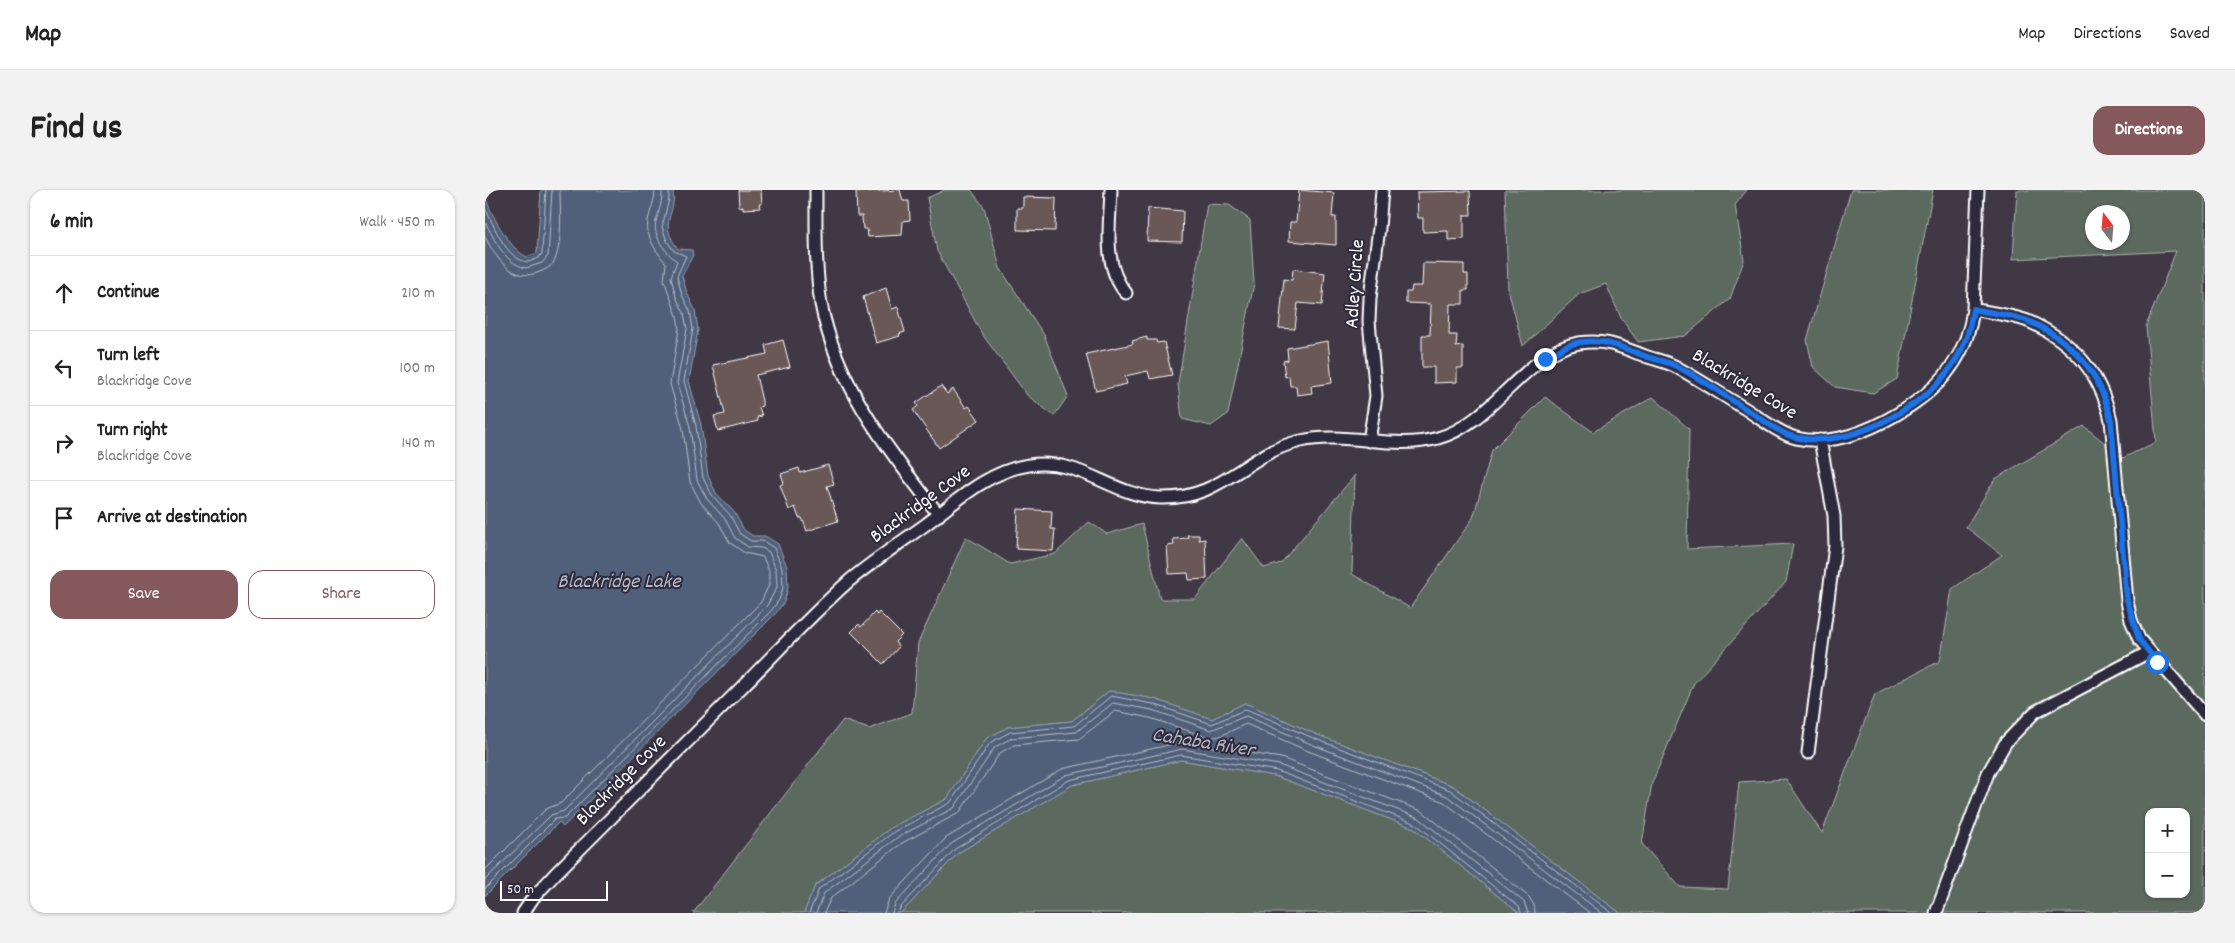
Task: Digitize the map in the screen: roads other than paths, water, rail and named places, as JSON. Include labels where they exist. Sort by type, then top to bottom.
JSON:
[{"type":"street","points":[[816,190],[821,304],[840,364],[867,418],[939,515]]},
{"type":"street","points":[[1111,190],[1112,269],[1118,284],[1126,293]]},
{"type":"street","name":"Adley Circle","points":[[1369,441],[1376,396],[1369,321],[1370,298],[1382,190]]},
{"type":"street","name":"Blackridge Cove","points":[[523,913],[533,898],[556,873],[851,580],[939,515],[972,488],[996,476],[1028,465],[1067,465],[1134,494],[1157,498],[1180,497],[1220,485],[1257,458],[1283,446],[1303,441],[1329,438],[1401,445],[1436,439],[1453,433],[1470,424],[1485,412],[1508,388],[1545,359],[1572,344],[1593,342],[1615,343],[1674,366],[1797,438],[1820,440],[1856,434],[1891,418],[1920,399],[1943,379],[1959,358],[1971,327],[1978,190]]},
{"type":"street","points":[[1973,309],[2029,322],[2059,339],[2080,355],[2106,398],[2111,420],[2127,600],[2139,639],[2205,715]]},
{"type":"street","points":[[1808,753],[1835,546],[1834,516],[1820,440]]},
{"type":"street","points":[[1936,913],[1988,773],[2006,742],[2035,712],[2149,652]]},
{"type":"water","name":"Blackridge Lake","points":[[541,190],[673,190],[674,199],[668,225],[669,231],[678,249],[692,250],[693,255],[682,276],[695,310],[698,330],[689,381],[701,425],[708,476],[716,493],[734,512],[744,530],[753,536],[765,536],[778,544],[787,567],[788,588],[784,602],[775,614],[563,827],[559,822],[485,896],[485,196],[496,221],[507,239],[520,253],[527,257],[537,253]]},
{"type":"water","name":"Cahaba River","points":[[1109,691],[1154,699],[1212,719],[1245,703],[1315,734],[1453,786],[1620,913],[1519,913],[1414,828],[1275,776],[1181,760],[1072,785],[958,853],[901,913],[804,913],[815,886],[892,827],[947,799],[986,739],[1008,727],[1072,721]]}]
